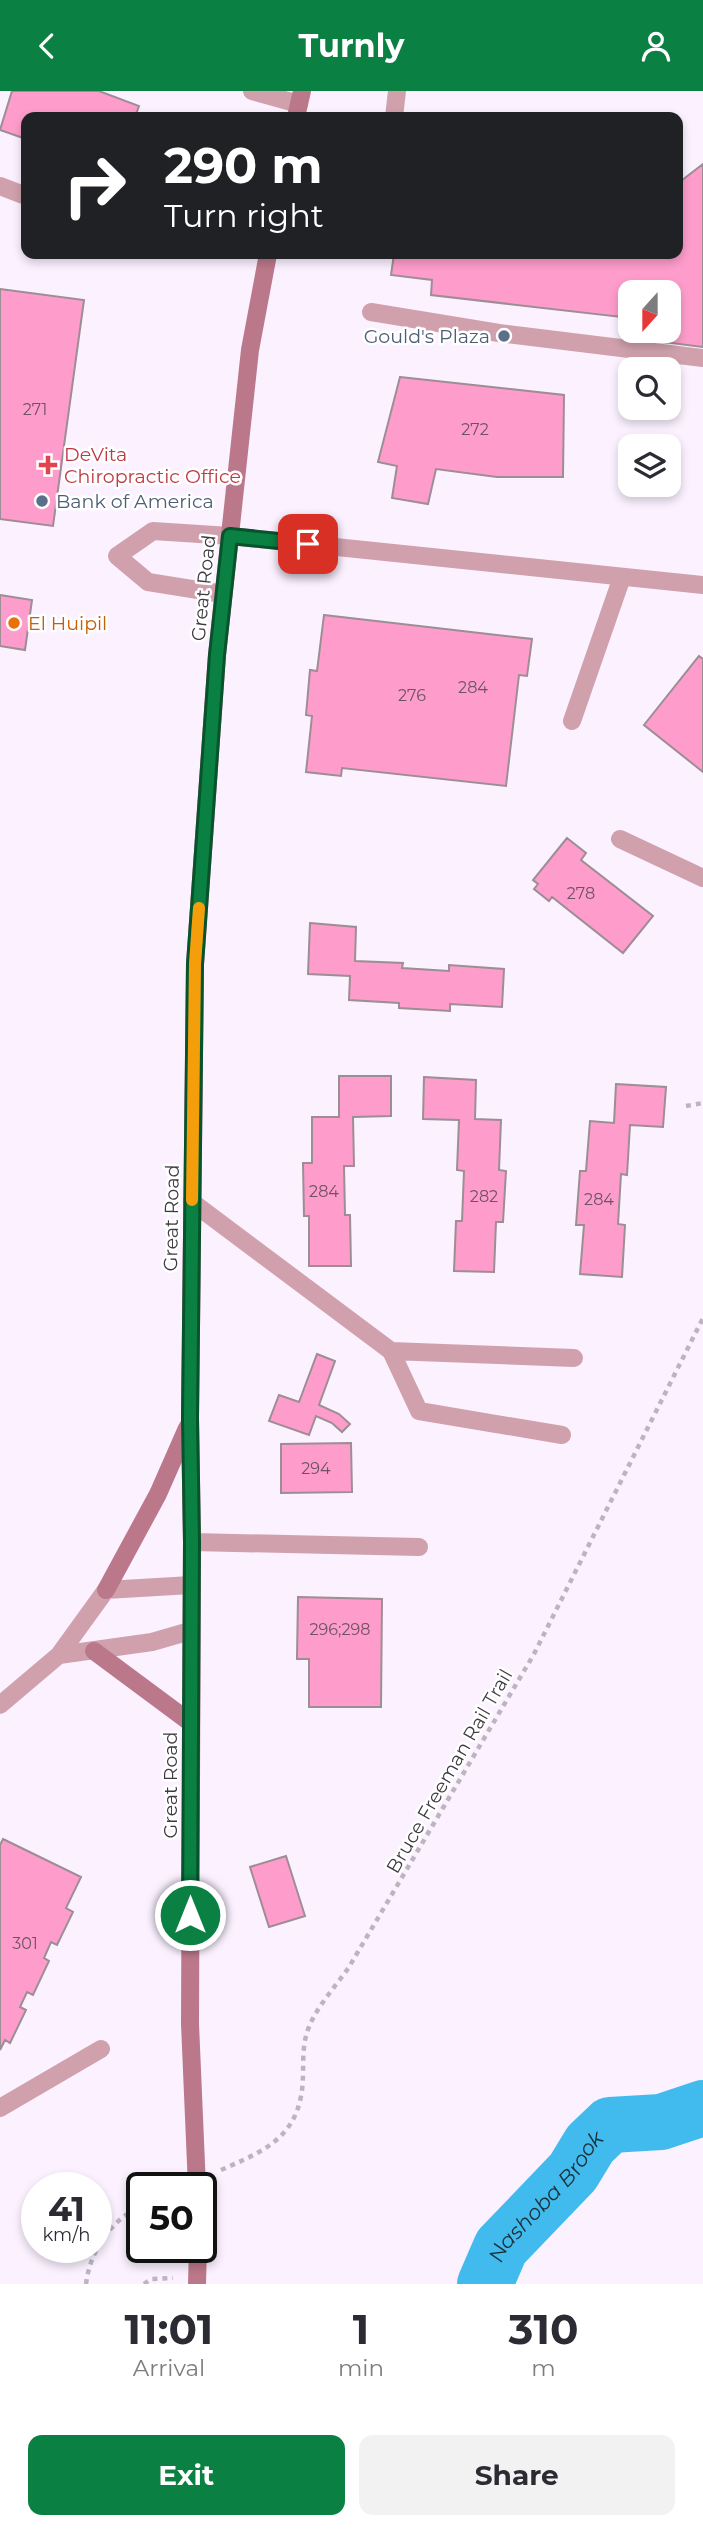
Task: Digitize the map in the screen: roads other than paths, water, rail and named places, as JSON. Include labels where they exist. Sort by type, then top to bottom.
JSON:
[{"type":"main road","name":"Great Road","points":[[196,2172],[190,2037],[190,1421],[195,964],[223,594],[250,350],[267,259]]},
{"type":"main road","points":[[106,1590],[158,1494],[190,1421]]},
{"type":"main road","points":[[94,1651],[191,1723]]},
{"type":"main road","points":[[197,2284],[198,2263]]},
{"type":"street","points":[[252,91],[299,104]]},
{"type":"street","points":[[395,112],[397,91]]},
{"type":"street","points":[[0,186],[21,193]]},
{"type":"street","points":[[371,312],[499,333],[703,358]]},
{"type":"street","points":[[223,594],[148,582],[117,556],[153,531],[230,536],[703,585]]},
{"type":"street","points":[[572,721],[622,577]]},
{"type":"street","points":[[620,839],[703,878]]},
{"type":"street","points":[[192,1202],[391,1351],[419,1411],[562,1435]]},
{"type":"street","points":[[391,1351],[574,1358]]},
{"type":"street","points":[[192,1542],[419,1547]]},
{"type":"street","points":[[0,1705],[59,1654],[106,1590],[191,1585]]},
{"type":"street","points":[[59,1654],[152,1642],[190,1630]]},
{"type":"street","points":[[0,2108],[101,2049]]},
{"type":"waterway","name":"Nashoba Brook","points":[[485,2284],[501,2247],[573,2172],[590,2144],[610,2125],[661,2122],[703,2108]]},
{"type":"place","name":"Gould's Plaza","points":[[504,336]]},
{"type":"place","name":"DeVita Chiropractic Office","points":[[48,465]]},
{"type":"place","name":"Bank of America","points":[[42,501]]},
{"type":"place","name":"El Huipil","points":[[14,623]]}]
